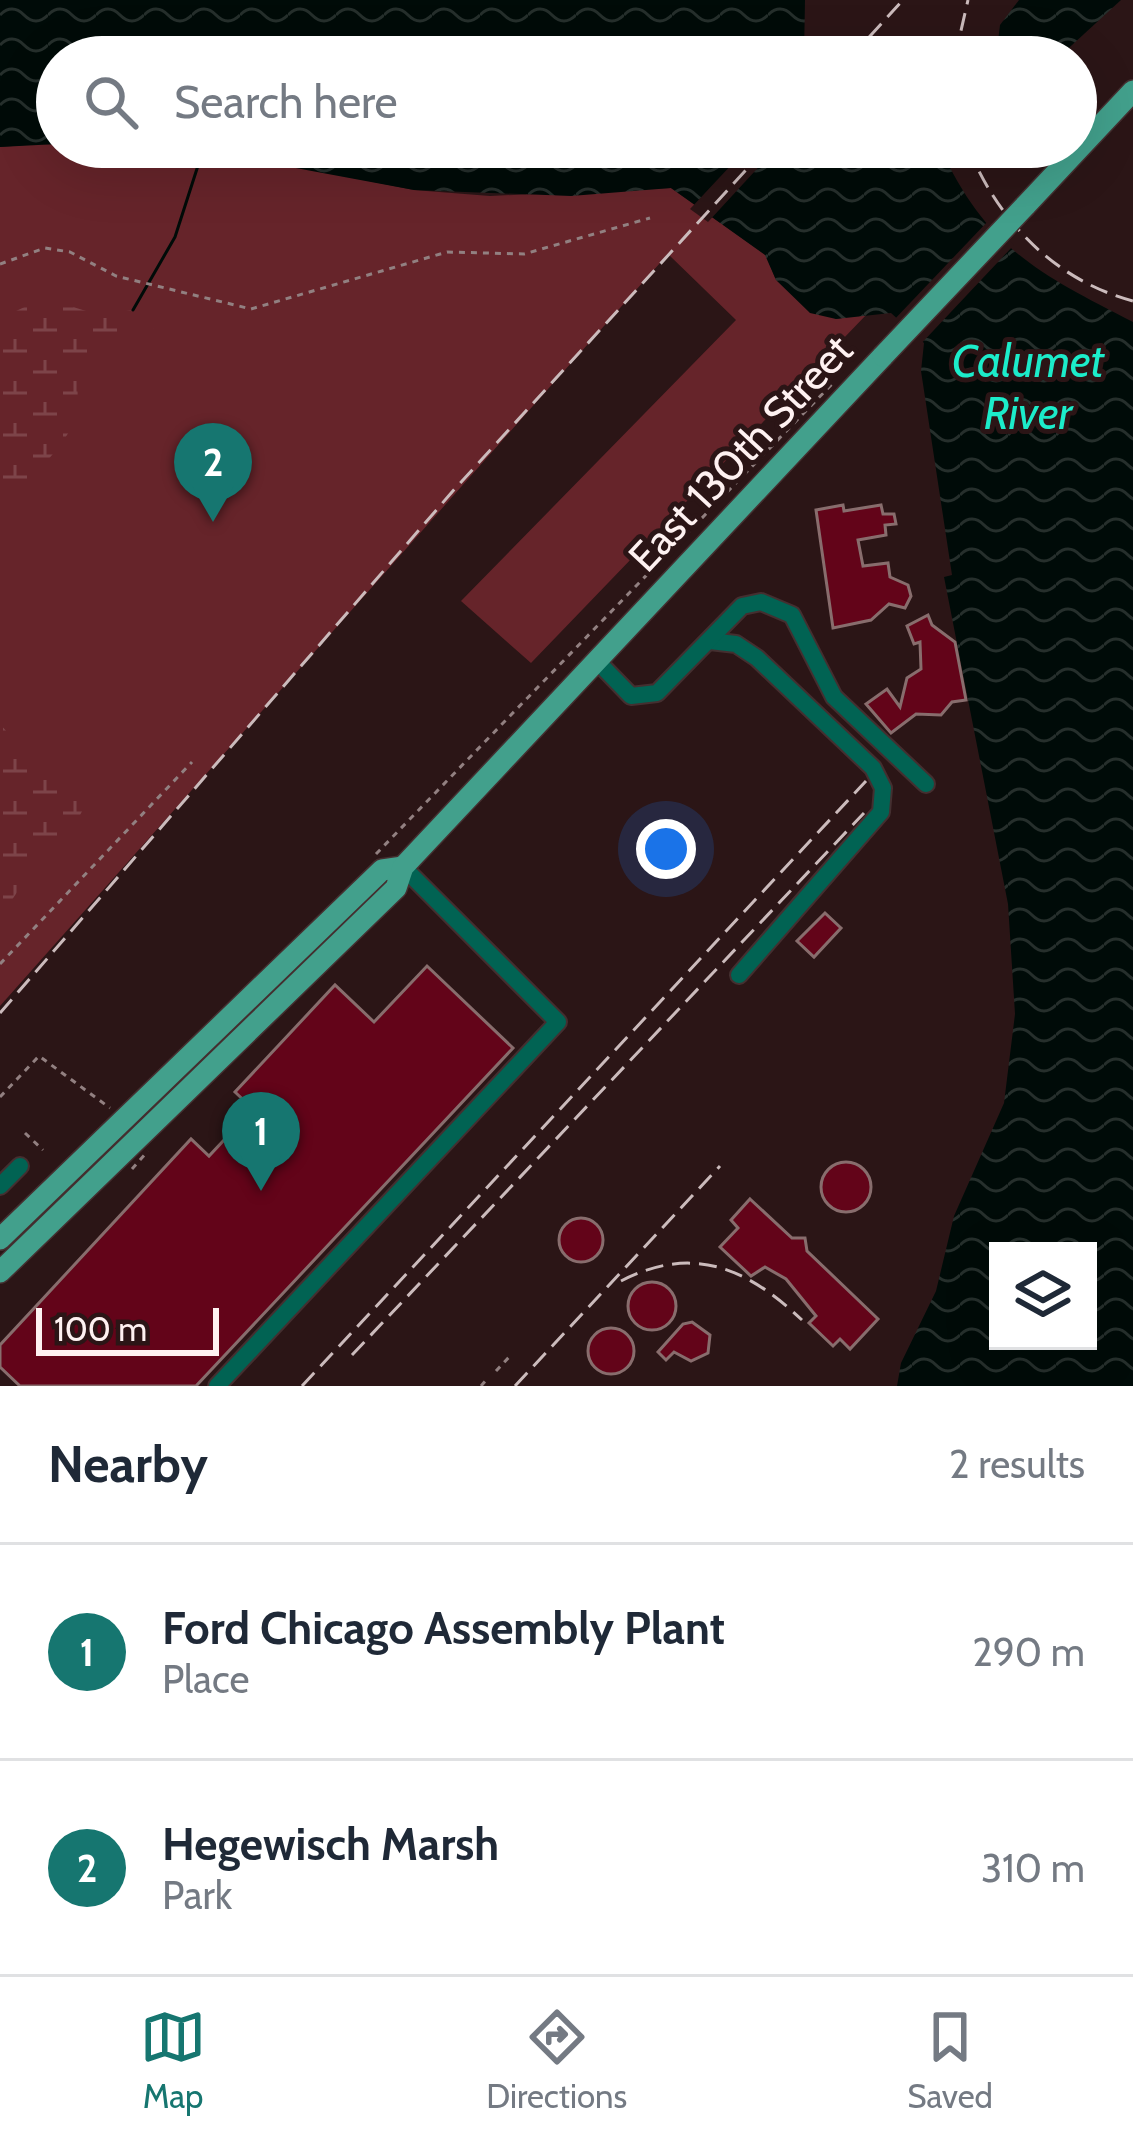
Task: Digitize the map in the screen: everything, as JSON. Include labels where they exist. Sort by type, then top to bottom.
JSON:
[{"type":"main road","name":"East 130th Street","points":[[1097,129],[1133,91]]},
{"type":"main road","name":"East 130th Street","points":[[0,1272],[396,888],[404,867],[1061,168]]},
{"type":"main road","name":"East 130th Street","points":[[0,1239],[382,869],[404,867]]},
{"type":"lane","points":[[598,662],[631,696],[657,693],[742,606],[761,602],[792,615],[834,697],[926,784]]},
{"type":"lane","points":[[710,641],[736,644],[757,658],[873,768],[883,788],[881,812],[739,975]]},
{"type":"lane","points":[[217,1386],[558,1022],[404,867]]},
{"type":"lane","points":[[0,1186],[20,1166]]},
{"type":"path","points":[[0,264],[45,248],[70,251],[116,276],[158,283],[229,305],[267,307],[367,272],[447,251],[524,254],[650,218]]},
{"type":"path","points":[[363,869],[836,380]]},
{"type":"path","points":[[0,964],[192,762]]},
{"type":"path","points":[[0,1097],[39,1056],[112,1109]]},
{"type":"path","points":[[25,1133],[44,1150]]},
{"type":"path","points":[[496,1371],[511,1355]]},
{"type":"path","points":[[481,1386],[488,1379]]},
{"type":"green space","points":[[36,144],[36,168],[304,168],[414,190],[490,196],[671,188],[766,255],[776,280],[836,319],[868,313],[531,663],[461,601],[736,320],[668,254],[0,1006],[0,147]]},
{"type":"green space","points":[[44,298],[99,315],[133,310],[156,324],[150,333],[103,345],[84,358],[77,381],[77,411],[65,439],[0,507],[0,333],[16,311]]},
{"type":"green space","points":[[0,724],[32,760],[80,783],[88,797],[70,831],[18,891],[0,926]]},
{"type":"water","points":[[0,0],[805,0],[804,36],[36,36],[36,145],[0,147]]},
{"type":"water","points":[[1019,0],[1121,0],[1082,36],[999,36],[1000,25]]},
{"type":"water","name":"Calumet River","points":[[296,168],[951,168],[976,210],[1018,254],[1133,322],[1133,1386],[897,1386],[901,1363],[936,1291],[954,1216],[1004,1103],[1015,1014],[1008,904],[944,577],[952,575],[921,371],[924,343],[891,313],[836,319],[810,313],[776,280],[765,255],[671,188],[571,196],[414,190]]},
{"type":"pier","points":[[728,168],[758,168],[708,222],[690,209]]},
{"type":"pier","points":[[989,220],[1014,245],[918,347],[892,322]]},
{"type":"building","points":[[843,505],[844,511],[881,505],[883,514],[894,514],[896,524],[885,525],[886,535],[858,540],[863,566],[888,563],[890,577],[908,585],[911,596],[905,608],[889,604],[871,620],[833,628],[816,510]]},
{"type":"building","points":[[928,615],[932,625],[955,642],[966,700],[952,702],[941,715],[916,714],[891,733],[866,704],[887,689],[900,707],[907,678],[921,669],[920,642],[914,644],[907,626]]},
{"type":"building","points":[[825,913],[841,928],[814,957],[797,941]]},
{"type":"building","points":[[427,966],[513,1048],[196,1386],[20,1386],[0,1367],[0,1345],[191,1139],[209,1156],[253,1109],[235,1092],[335,985],[374,1022]]},
{"type":"building","points":[[846,1162],[864,1169],[871,1187],[864,1205],[846,1212],[828,1205],[821,1187],[828,1169]]},
{"type":"building","points":[[750,1199],[792,1238],[805,1238],[807,1251],[878,1319],[850,1349],[840,1339],[833,1346],[809,1323],[816,1316],[786,1279],[765,1267],[751,1276],[720,1247],[738,1228],[731,1220]]},
{"type":"building","points":[[581,1218],[597,1224],[603,1240],[597,1256],[581,1262],[565,1256],[559,1240],[565,1224]]},
{"type":"building","points":[[652,1282],[669,1289],[676,1306],[669,1323],[652,1330],[635,1323],[628,1306],[635,1289]]},
{"type":"building","points":[[692,1322],[710,1335],[708,1353],[691,1361],[674,1352],[666,1360],[658,1352],[683,1324]]},
{"type":"building","points":[[611,1328],[627,1335],[634,1351],[627,1367],[611,1374],[595,1367],[588,1351],[595,1335]]},
{"type":"waterway","points":[[133,310],[175,237],[197,168]]},
{"type":"railway","points":[[870,36],[903,0]]},
{"type":"railway","points":[[960,36],[968,0]]},
{"type":"railway","points":[[0,1013],[452,492],[748,168]]},
{"type":"railway","points":[[977,168],[1013,223],[1054,263],[1133,301]]},
{"type":"railway","points":[[302,1386],[866,781]]},
{"type":"railway","points":[[352,1355],[864,813]]},
{"type":"railway","points":[[515,1386],[720,1166]]},
{"type":"railway","points":[[621,1281],[672,1264],[718,1267],[761,1287],[802,1320]]},
{"type":"place","name":"Hegewisch Marsh","points":[[213,522]]},
{"type":"place","name":"Ford Chicago Assembly Plant","points":[[261,1191]]}]
